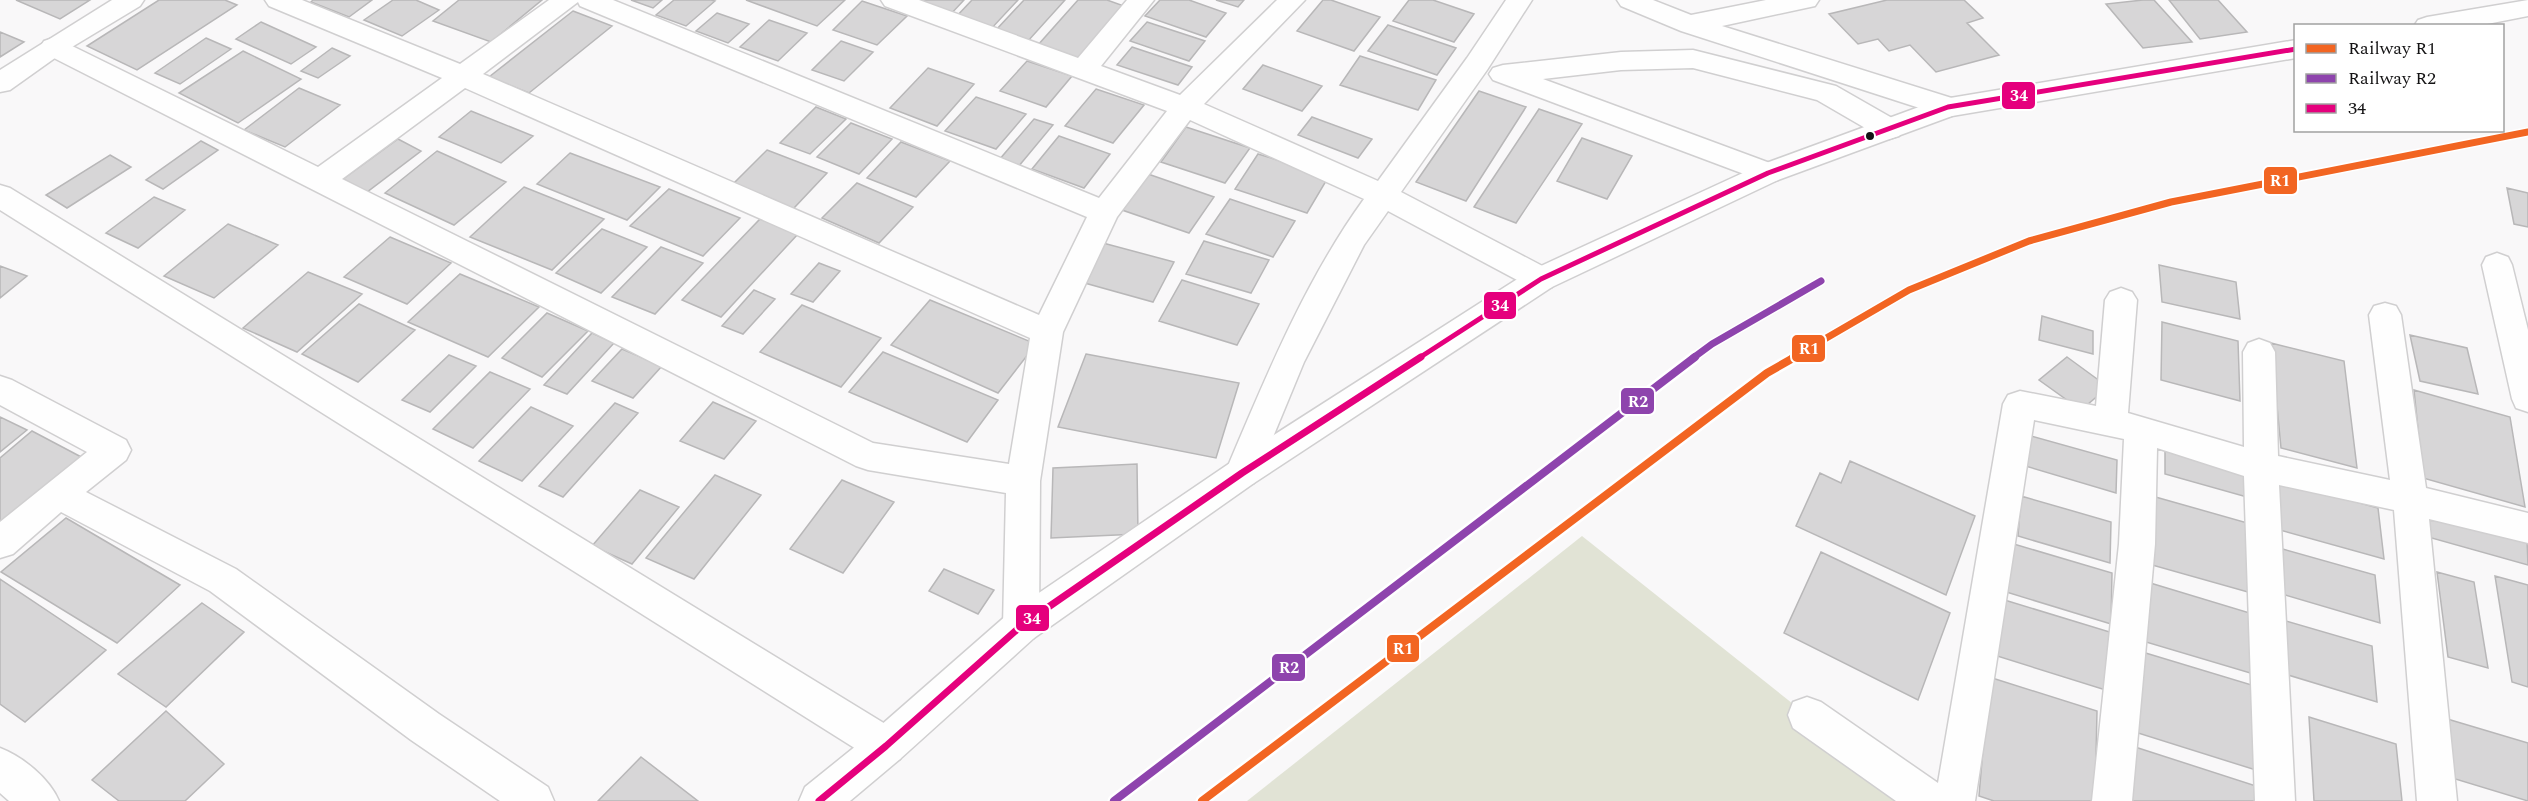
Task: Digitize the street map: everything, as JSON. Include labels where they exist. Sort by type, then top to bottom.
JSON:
[{"type":"street","points":[[0,83],[53,47],[131,0]]},
{"type":"street","points":[[278,0],[463,76],[1047,332]]},
{"type":"street","points":[[321,180],[566,0]]},
{"type":"street","points":[[589,0],[1104,212]]},
{"type":"street","points":[[894,0],[1185,107],[1382,195],[1541,279]]},
{"type":"street","points":[[1084,69],[1141,0]]},
{"type":"street","points":[[1021,626],[1023,481],[1047,332],[1104,212],[1185,107],[1292,0]]},
{"type":"street","points":[[1242,473],[1288,362],[1352,239],[1382,195],[1490,69],[1519,0]]},
{"type":"street","points":[[1630,0],[1690,25],[1948,107]]},
{"type":"street","points":[[1690,25],[1806,0]]},
{"type":"street","points":[[2438,24],[2528,8]]},
{"type":"street","points":[[53,47],[868,456],[1023,481]]},
{"type":"street","points":[[819,801],[886,746],[1021,626],[1242,473],[1541,279],[1768,174],[1948,107],[2294,49]]},
{"type":"street","points":[[1490,69],[1693,59],[1826,93],[1889,129]]},
{"type":"street","points":[[1490,69],[1768,174]]},
{"type":"street","points":[[0,196],[886,746]]},
{"type":"street","points":[[2497,265],[2528,399]]},
{"type":"street","points":[[2112,801],[2137,544],[2126,426],[2121,300]]},
{"type":"street","points":[[2385,315],[2410,499],[2437,801]]},
{"type":"street","points":[[2259,351],[2261,467],[2275,801]]},
{"type":"street","points":[[0,389],[114,450],[0,543]]},
{"type":"street","points":[[1955,801],[2020,404],[2126,426],[2261,467],[2410,499],[2528,528]]},
{"type":"street","points":[[58,494],[223,580],[425,727],[534,801]]},
{"type":"street","points":[[1807,715],[1930,801]]},
{"type":"street","points":[[0,766],[39,801]]},
{"type":"shaded area","points":[[1582,536],[1915,801],[1247,801]]},
{"type":"building","points":[[16,0],[90,0],[60,19]]},
{"type":"building","points":[[159,0],[225,0],[237,5],[137,70],[87,46]]},
{"type":"building","points":[[313,0],[372,0],[349,17],[311,2]]},
{"type":"building","points":[[393,0],[416,0],[439,10],[402,36],[364,20]]},
{"type":"building","points":[[459,0],[542,0],[491,42],[433,21]]},
{"type":"building","points":[[631,0],[662,0],[653,8]]},
{"type":"building","points":[[674,0],[715,1],[686,26],[656,15]]},
{"type":"building","points":[[746,0],[845,0],[817,26]]},
{"type":"building","points":[[924,0],[964,0],[950,15],[919,5]]},
{"type":"building","points":[[972,0],[1018,0],[990,30],[955,18]]},
{"type":"building","points":[[1024,0],[1065,0],[1028,41],[996,30]]},
{"type":"building","points":[[1078,0],[1107,0],[1124,6],[1079,59],[1038,45]]},
{"type":"building","points":[[1160,0],[1189,0],[1226,13],[1206,37],[1145,16]]},
{"type":"building","points":[[1216,0],[1244,0],[1238,7]]},
{"type":"building","points":[[1323,0],[1331,0],[1380,17],[1354,51],[1297,31]]},
{"type":"building","points":[[1409,0],[1433,0],[1474,14],[1454,42],[1393,21]]},
{"type":"building","points":[[1887,0],[1964,0],[1983,18],[1967,23],[1999,55],[1936,72],[1910,45],[1889,51],[1878,39],[1858,44],[1829,14]]},
{"type":"building","points":[[2154,0],[2192,42],[2143,48],[2106,4]]},
{"type":"building","points":[[2169,0],[2218,0],[2247,32],[2200,39]]},
{"type":"building","points":[[862,1],[907,16],[877,45],[833,30]]},
{"type":"building","points":[[573,11],[612,26],[529,93],[489,77]]},
{"type":"building","points":[[717,13],[749,24],[728,43],[696,31]]},
{"type":"building","points":[[769,20],[807,33],[778,61],[740,47]]},
{"type":"building","points":[[261,22],[316,47],[291,64],[236,39]]},
{"type":"building","points":[[1147,22],[1205,41],[1189,61],[1130,41]]},
{"type":"building","points":[[1388,25],[1456,48],[1437,75],[1368,51]]},
{"type":"building","points":[[0,32],[24,42],[0,57]]},
{"type":"building","points":[[206,38],[231,49],[180,84],[155,73]]},
{"type":"building","points":[[841,41],[873,52],[844,81],[812,70]]},
{"type":"building","points":[[1132,47],[1192,67],[1178,85],[1117,65]]},
{"type":"building","points":[[332,48],[350,56],[318,78],[301,71]]},
{"type":"building","points":[[243,51],[301,79],[238,123],[179,93]]},
{"type":"building","points":[[1360,56],[1436,80],[1418,110],[1340,85]]},
{"type":"building","points":[[1027,61],[1072,76],[1046,107],[1000,91]]},
{"type":"building","points":[[1263,65],[1322,86],[1302,111],[1243,89]]},
{"type":"building","points":[[928,68],[974,84],[937,126],[890,108]]},
{"type":"building","points":[[299,88],[340,105],[285,147],[244,130]]},
{"type":"building","points":[[1096,89],[1144,105],[1113,143],[1065,126]]},
{"type":"building","points":[[1479,91],[1526,107],[1466,201],[1416,182]]},
{"type":"building","points":[[976,97],[1026,114],[996,149],[945,131]]},
{"type":"building","points":[[816,107],[846,119],[810,154],[780,143]]},
{"type":"building","points":[[1539,109],[1582,124],[1516,223],[1474,207]]},
{"type":"building","points":[[471,111],[533,136],[501,163],[439,137]]},
{"type":"building","points":[[1312,117],[1372,139],[1358,158],[1298,135]]},
{"type":"building","points":[[1034,119],[1053,125],[1018,167],[999,160]]},
{"type":"building","points":[[851,123],[892,139],[859,174],[817,157]]},
{"type":"building","points":[[1186,127],[1250,148],[1225,183],[1161,162]]},
{"type":"building","points":[[1059,136],[1110,154],[1084,188],[1032,169]]},
{"type":"building","points":[[1582,138],[1632,156],[1607,199],[1557,181]]},
{"type":"building","points":[[398,139],[421,151],[367,192],[343,179]]},
{"type":"building","points":[[201,141],[218,150],[163,189],[146,180]]},
{"type":"building","points":[[901,142],[950,161],[916,197],[867,178]]},
{"type":"building","points":[[767,150],[827,173],[793,209],[732,185]]},
{"type":"building","points":[[437,151],[506,182],[454,225],[385,193]]},
{"type":"building","points":[[570,153],[660,187],[627,220],[537,184]]},
{"type":"building","points":[[1258,154],[1329,176],[1307,213],[1235,189]]},
{"type":"building","points":[[110,155],[131,167],[67,208],[46,195]]},
{"type":"building","points":[[1148,174],[1214,197],[1189,233],[1122,210]]},
{"type":"building","points":[[857,183],[913,207],[879,243],[822,218]]},
{"type":"building","points":[[524,187],[604,219],[552,270],[470,237]]},
{"type":"building","points":[[2507,188],[2528,193],[2528,227],[2514,224]]},
{"type":"building","points":[[669,189],[740,218],[703,256],[630,226]]},
{"type":"building","points":[[154,197],[185,210],[138,248],[106,233]]},
{"type":"building","points":[[1230,199],[1295,221],[1273,257],[1206,234]]},
{"type":"building","points":[[760,219],[798,234],[721,317],[682,300]]},
{"type":"building","points":[[228,224],[278,245],[214,298],[164,276]]},
{"type":"building","points":[[602,229],[647,247],[601,293],[556,273]]},
{"type":"building","points":[[390,237],[451,263],[407,304],[344,277]]},
{"type":"building","points":[[1204,241],[1269,260],[1251,293],[1186,274]]},
{"type":"building","points":[[1103,243],[1174,262],[1153,302],[1081,282]]},
{"type":"building","points":[[661,247],[703,263],[655,314],[612,297]]},
{"type":"building","points":[[819,263],[840,271],[813,302],[791,294]]},
{"type":"building","points":[[2159,265],[2236,282],[2240,319],[2162,302]]},
{"type":"building","points":[[0,266],[27,276],[0,298]]},
{"type":"building","points":[[308,272],[362,294],[297,352],[243,328]]},
{"type":"building","points":[[460,274],[539,307],[488,357],[408,322]]},
{"type":"building","points":[[1182,280],[1259,304],[1237,345],[1159,321]]},
{"type":"building","points":[[754,290],[775,299],[743,334],[722,326]]},
{"type":"building","points":[[930,300],[1036,344],[998,393],[891,345]]},
{"type":"building","points":[[359,304],[415,330],[358,382],[302,354]]},
{"type":"building","points":[[802,305],[881,338],[841,387],[760,352]]},
{"type":"building","points":[[547,313],[588,331],[542,377],[502,358]]},
{"type":"building","points":[[2042,316],[2093,331],[2093,354],[2039,340]]},
{"type":"building","points":[[2162,322],[2238,341],[2240,401],[2161,380]]},
{"type":"building","points":[[592,333],[614,343],[567,394],[544,385]]},
{"type":"building","points":[[2410,335],[2467,348],[2478,394],[2420,381]]},
{"type":"building","points":[[2271,343],[2344,361],[2357,468],[2281,448]]},
{"type":"building","points":[[622,349],[662,366],[633,398],[592,381]]},
{"type":"building","points":[[883,352],[998,400],[967,442],[849,392]]},
{"type":"building","points":[[1086,354],[1239,383],[1216,458],[1058,427]]},
{"type":"building","points":[[449,355],[476,366],[430,412],[402,400]]},
{"type":"building","points":[[2067,357],[2108,387],[2081,410],[2039,380]]},
{"type":"building","points":[[490,372],[530,389],[473,448],[433,429]]},
{"type":"building","points":[[2414,390],[2510,417],[2525,507],[2423,478]]},
{"type":"building","points":[[713,402],[756,421],[724,459],[680,441]]},
{"type":"building","points":[[615,403],[638,413],[563,497],[539,486]]},
{"type":"building","points":[[531,407],[573,426],[522,481],[479,461]]},
{"type":"building","points":[[0,417],[27,430],[0,452]]},
{"type":"building","points":[[32,431],[85,459],[0,532],[0,458]]},
{"type":"building","points":[[2024,434],[2117,460],[2116,493],[2022,465]]},
{"type":"building","points":[[2165,450],[2252,475],[2254,499],[2165,474]]},
{"type":"building","points":[[1850,461],[1975,516],[1946,595],[1796,526],[1820,473],[1841,483]]},
{"type":"building","points":[[1137,464],[1138,534],[1051,538],[1053,468]]},
{"type":"building","points":[[715,475],[761,495],[694,579],[646,558]]},
{"type":"building","points":[[2273,479],[2378,508],[2384,559],[2276,529]]},
{"type":"building","points":[[842,480],[894,502],[843,573],[790,549]]},
{"type":"building","points":[[640,490],[679,507],[632,564],[592,546]]},
{"type":"building","points":[[2021,496],[2111,522],[2110,563],[2018,536]]},
{"type":"building","points":[[2152,496],[2251,524],[2255,594],[2152,565]]},
{"type":"building","points":[[2424,511],[2527,540],[2528,565],[2428,537]]},
{"type":"building","points":[[66,518],[180,585],[117,643],[1,572]]},
{"type":"building","points":[[2007,542],[2112,573],[2111,624],[2003,591]]},
{"type":"building","points":[[2272,546],[2375,575],[2380,623],[2275,592]]},
{"type":"building","points":[[1821,552],[1950,613],[1918,700],[1784,633]]},
{"type":"building","points":[[944,569],[994,590],[978,614],[929,591]]},
{"type":"building","points":[[2437,572],[2474,582],[2488,668],[2448,657]]},
{"type":"building","points":[[2495,576],[2528,585],[2528,687],[2512,682]]},
{"type":"building","points":[[0,579],[106,650],[25,722],[0,704]]},
{"type":"building","points":[[2147,582],[2253,614],[2257,675],[2146,642]]},
{"type":"building","points":[[1998,598],[2113,633],[2112,692],[1994,655]]},
{"type":"building","points":[[202,603],[244,632],[166,707],[118,674]]},
{"type":"building","points":[[2272,617],[2372,646],[2377,702],[2275,671]]},
{"type":"building","points":[[2139,651],[2255,686],[2259,771],[2138,733]]},
{"type":"building","points":[[1989,677],[2097,711],[2095,801],[1994,801],[1979,796]]},
{"type":"building","points":[[166,711],[224,764],[185,801],[119,801],[92,780]]},
{"type":"building","points":[[2309,717],[2396,744],[2402,801],[2314,801]]},
{"type":"building","points":[[2444,718],[2528,743],[2528,801],[2452,778]]},
{"type":"building","points":[[2132,746],[2256,786],[2256,801],[2131,801]]},
{"type":"building","points":[[641,757],[698,801],[598,801]]},
{"type":"rail line","name":"R1","points":[[1202,801],[1767,373],[1909,290],[2029,241],[2171,202],[2528,132]]},
{"type":"rail line","name":"R2","points":[[1114,801],[1712,344],[1821,281]]},
{"type":"transit line","name":"34","points":[[819,801],[886,746],[1021,626],[1242,473],[1541,279],[1768,173],[1948,107],[2294,49]]}]
